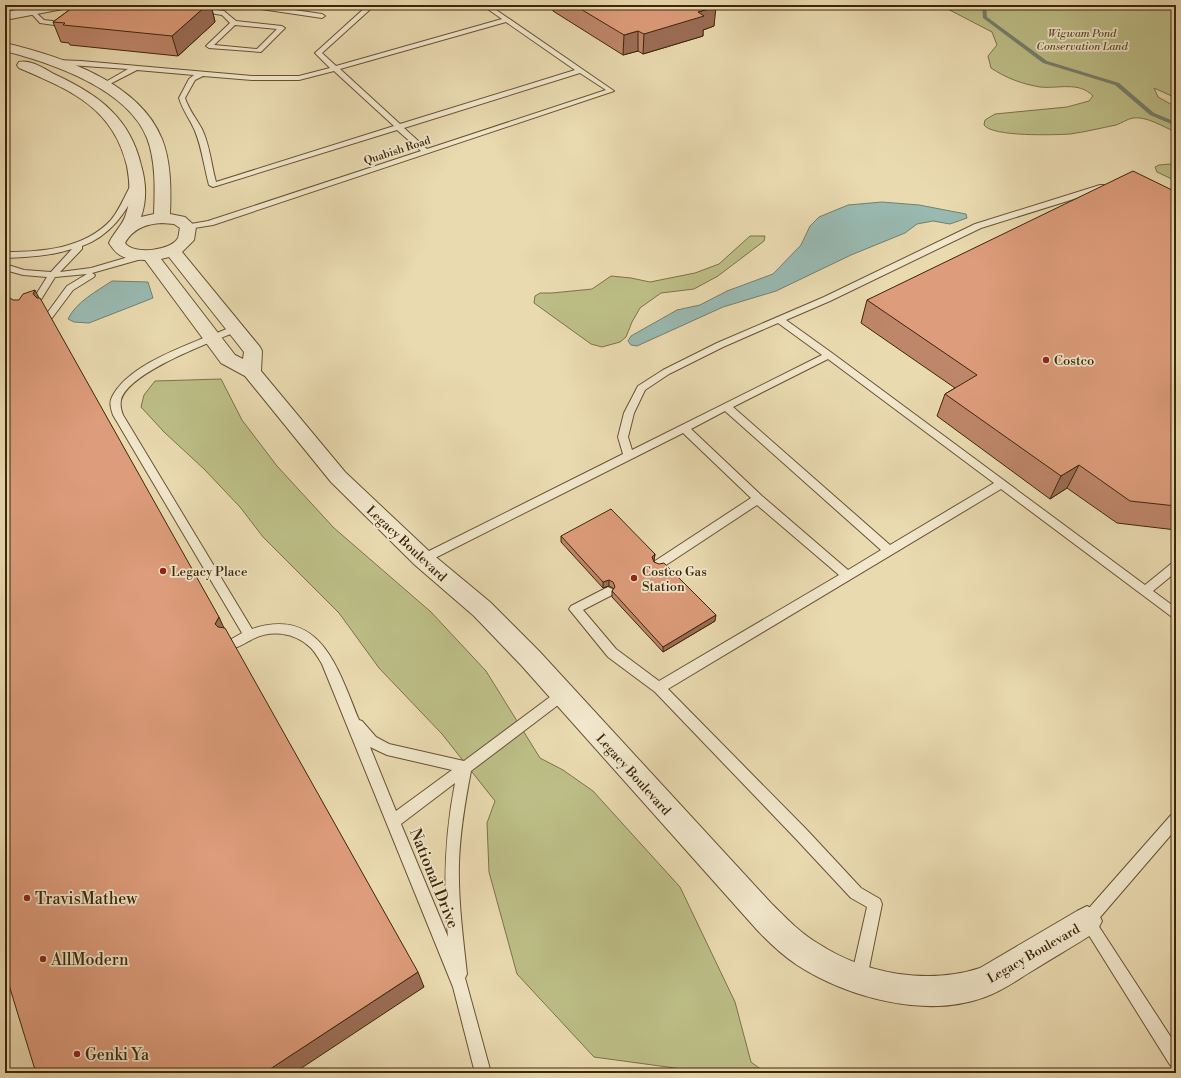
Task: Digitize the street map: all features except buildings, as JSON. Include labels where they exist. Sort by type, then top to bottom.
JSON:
[{"type":"street","points":[[5,7],[27,8],[63,5]]},
{"type":"street","points":[[5,16],[27,8]]},
{"type":"street","points":[[5,47],[34,54],[55,62],[104,85],[132,107],[145,121],[153,135],[161,162],[162,218]]},
{"type":"street","points":[[5,56],[80,91],[97,103],[120,128],[132,152],[137,179],[138,203],[135,215],[129,227]]},
{"type":"street","points":[[162,218],[179,220],[188,227],[189,233],[187,239],[181,245],[172,250],[146,256],[125,252],[119,246],[118,243],[120,235],[129,227],[145,220],[162,218]]},
{"type":"street","points":[[172,250],[253,351],[252,372]]},
{"type":"street","name":"Legacy Boulevard","points":[[146,256],[228,359],[252,372],[338,477],[423,559],[482,608],[530,658],[562,696],[781,935],[815,959],[859,979],[917,991],[932,992],[985,982],[1087,921]]},
{"type":"lane","points":[[172,5],[224,12],[234,23],[282,28],[259,51],[209,46],[234,23]]},
{"type":"lane","points":[[247,5],[322,16]]},
{"type":"lane","points":[[372,5],[318,53],[426,152]]},
{"type":"lane","points":[[486,5],[582,70]]},
{"type":"lane","points":[[27,8],[42,22],[71,25]]},
{"type":"lane","points":[[55,62],[201,74],[281,79],[299,78],[507,20]]},
{"type":"lane","points":[[104,85],[135,68]]},
{"type":"lane","points":[[201,74],[192,79],[182,98],[186,110],[198,129],[205,148],[207,164],[213,185],[582,70]]},
{"type":"lane","name":"Quabish Road","points":[[188,227],[210,223],[611,92],[582,70]]},
{"type":"lane","points":[[27,318],[31,308],[63,262],[86,242],[104,230],[126,207],[137,179]]},
{"type":"lane","points":[[629,456],[624,437],[629,413],[641,388],[666,372],[720,345],[826,299],[978,226],[1112,184]]},
{"type":"lane","points":[[5,255],[37,255],[53,252],[86,242]]},
{"type":"lane","points":[[5,267],[31,274],[52,276],[73,275],[98,270],[146,256]]},
{"type":"lane","points":[[49,316],[70,288],[98,270]]},
{"type":"lane","points":[[778,320],[829,355],[1176,614]]},
{"type":"lane","points":[[235,329],[170,357],[132,377],[121,389],[116,398],[116,406],[118,415],[249,635]]},
{"type":"lane","points":[[423,559],[829,355]]},
{"type":"lane","points":[[726,407],[890,551]]},
{"type":"lane","points":[[684,428],[758,499],[846,576]]},
{"type":"lane","points":[[660,688],[1001,484]]},
{"type":"lane","points":[[659,564],[758,499]]},
{"type":"lane","points":[[1144,591],[1176,566]]},
{"type":"lane","points":[[608,592],[575,609],[612,653],[660,688],[856,893],[875,904],[859,979]]},
{"type":"lane","points":[[232,644],[249,635],[267,629],[273,629],[287,630],[305,636],[316,645],[327,661],[393,822]]},
{"type":"lane","name":"National Drive","points":[[461,987],[393,822],[530,718],[562,696]]},
{"type":"lane","points":[[351,717],[371,740],[387,749],[465,767]]},
{"type":"lane","name":"National Drive","points":[[465,767],[456,810],[452,847],[454,916],[461,987],[482,1073]]},
{"type":"lane","points":[[1176,819],[1087,921],[1176,1059]]},
{"type":"green space","name":"Wigwam Pond Conservation Land","points":[[940,5],[1176,5],[1176,98],[1154,88],[1158,97],[1176,107],[1176,132],[1149,120],[1138,118],[1133,118],[1116,125],[1070,134],[1024,134],[999,132],[989,129],[984,125],[985,120],[995,114],[1067,107],[1089,101],[1093,96],[1087,91],[1075,87],[1040,87],[1027,84],[1008,78],[997,72],[991,68],[988,56],[997,45],[992,32]]},
{"type":"green space","points":[[1170,164],[1176,165],[1176,181],[1157,172],[1155,167]]},
{"type":"green space","points":[[750,236],[765,236],[764,241],[718,276],[694,289],[661,293],[640,308],[626,337],[620,342],[602,347],[591,344],[534,303],[535,296],[540,293],[592,289],[611,276],[650,282],[695,273],[719,264]]},
{"type":"green space","points":[[221,379],[242,420],[277,466],[334,528],[431,612],[486,671],[540,758],[563,770],[593,791],[680,887],[735,1002],[751,1062],[766,1073],[685,1073],[682,1069],[594,1057],[517,974],[489,872],[487,823],[495,801],[442,734],[379,668],[339,613],[263,537],[240,507],[204,469],[164,432],[141,407],[144,395],[155,381]]},
{"type":"water","points":[[882,202],[919,205],[966,214],[967,218],[950,224],[933,221],[917,224],[905,233],[851,255],[776,291],[723,307],[637,346],[631,345],[628,341],[631,336],[677,310],[700,305],[727,291],[773,274],[801,245],[810,226],[819,217],[848,205]]},
{"type":"water","points":[[112,281],[148,282],[153,298],[89,323],[74,322],[68,319],[81,302]]},
{"type":"waterway","points":[[984,5],[985,17],[1045,62],[1117,84],[1152,114],[1176,124]]},
{"type":"place","name":"Costco","points":[[1046,360]]},
{"type":"place","name":"Legacy Place","points":[[163,571]]},
{"type":"place","name":"Costco Gas Station","points":[[634,578]]},
{"type":"place","name":"TravisMathew","points":[[27,898]]},
{"type":"place","name":"AllModern","points":[[43,959]]},
{"type":"place","name":"Genki Ya","points":[[77,1054]]}]
